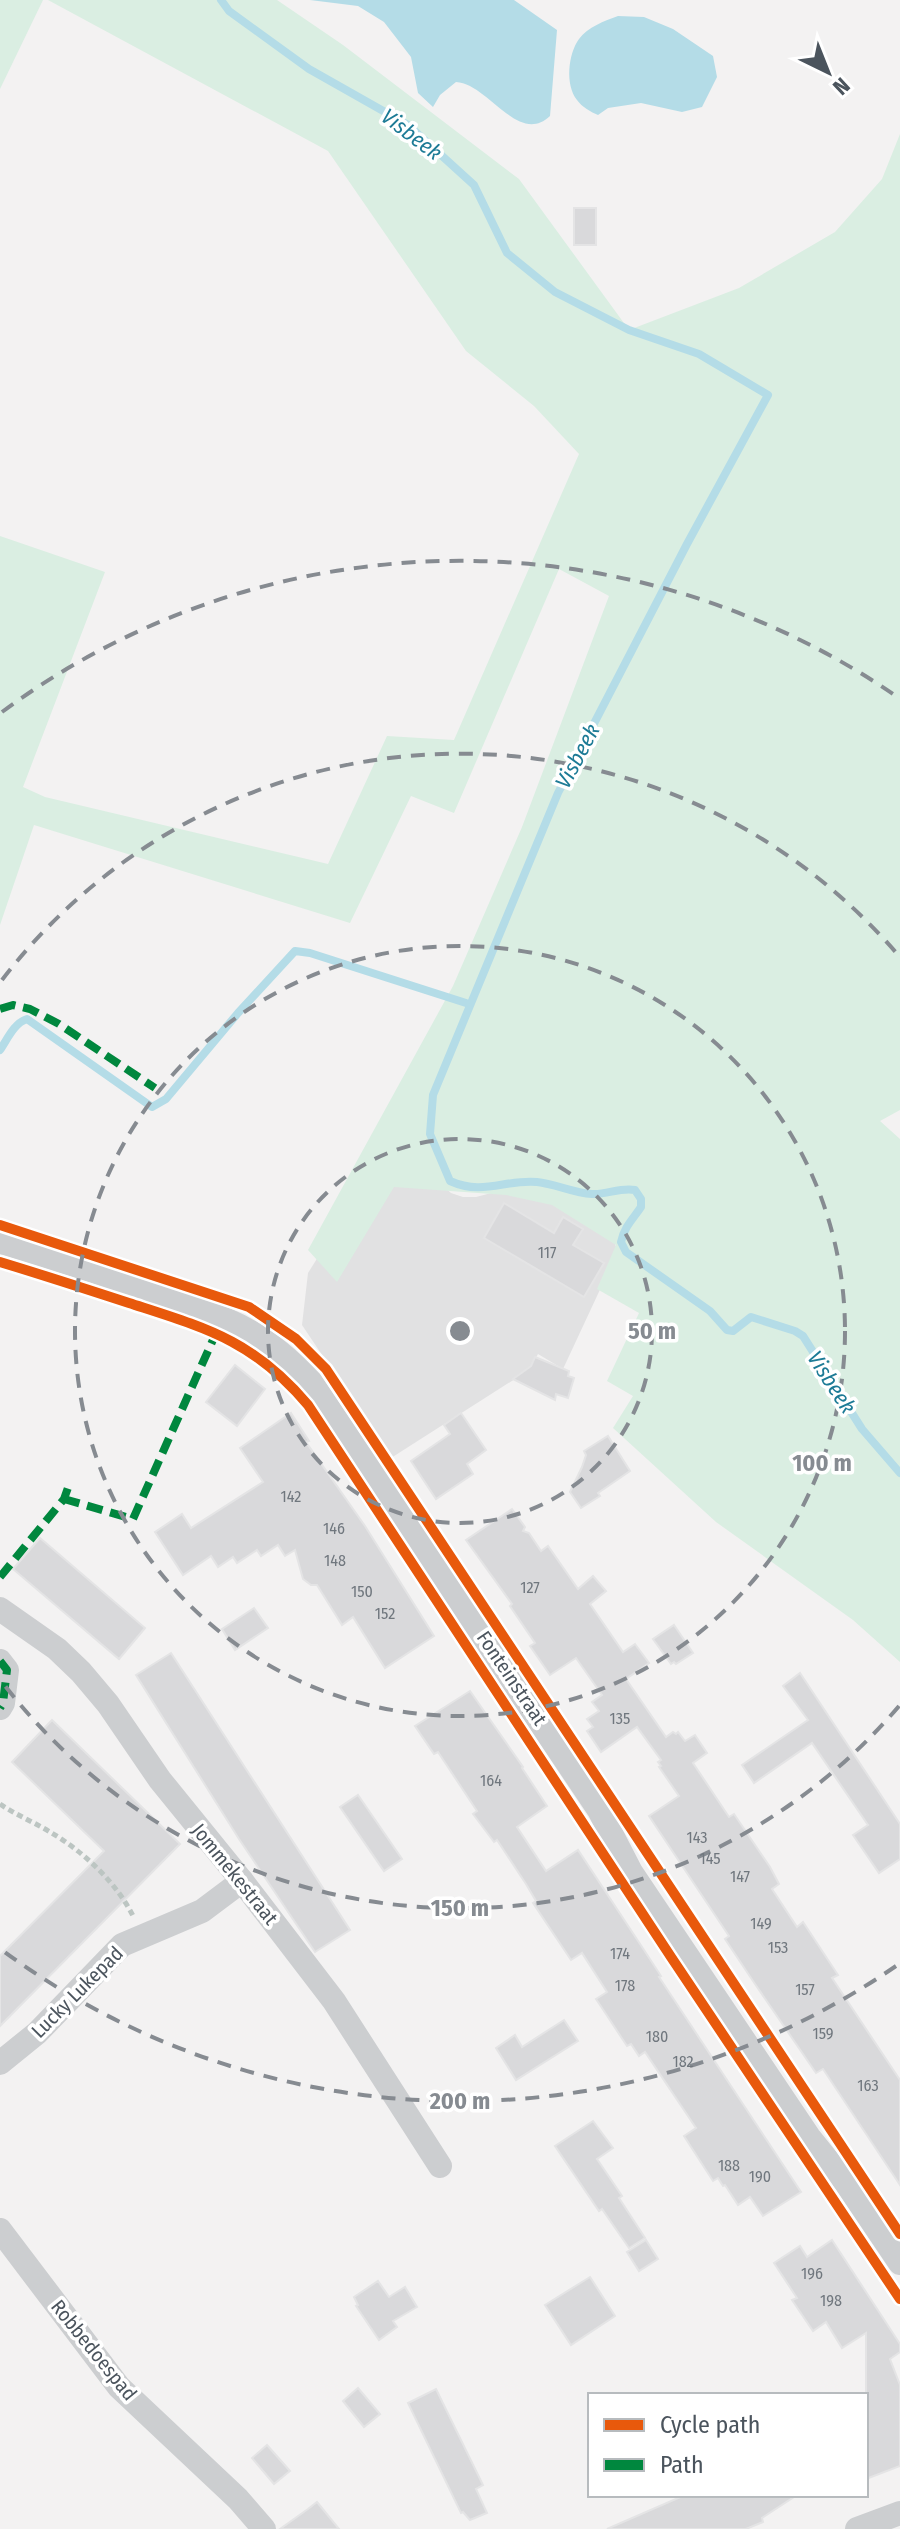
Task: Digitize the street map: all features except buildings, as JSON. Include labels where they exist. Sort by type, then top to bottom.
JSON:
[{"type":"street","name":"Fonteinstraat","points":[[0,1242],[93,1271],[238,1324],[278,1350],[311,1382],[599,1810],[620,1852],[649,1898],[809,2137],[846,2183],[900,2263]]},
{"type":"street","name":"Jommekestraat","points":[[0,1609],[57,1649],[108,1704],[160,1780],[334,2001],[440,2166]]},
{"type":"street","points":[[0,1661],[7,1670],[0,1708]]},
{"type":"street","name":"Lucky Lukepad","points":[[0,2063],[37,2033],[122,1945],[202,1911],[242,1881]]},
{"type":"street","name":"Robbedoespad","points":[[0,2230],[119,2387],[238,2499],[264,2529]]},
{"type":"street","points":[[857,2529],[900,2513]]},
{"type":"path","points":[[0,1804],[58,1837],[98,1871],[126,1901],[137,1924],[139,1937]]},
{"type":"shaded area","points":[[414,1104],[443,1186],[451,1193],[476,1197],[526,1188],[613,1240],[618,1251],[563,1369],[538,1354],[529,1370],[391,1458],[302,1325],[308,1273]]},
{"type":"green space","points":[[0,0],[43,0],[0,89]]},
{"type":"green space","points":[[48,0],[277,0],[343,45],[519,179],[629,330],[739,288],[835,232],[882,179],[900,134],[900,1110],[880,1121],[900,1139],[900,1662],[853,1620],[716,1522],[613,1428],[633,1396],[607,1381],[639,1313],[597,1289],[616,1245],[552,1205],[506,1195],[394,1187],[337,1282],[308,1250],[453,986],[522,827],[609,596],[559,569],[454,813],[411,796],[350,923],[34,825],[0,925],[0,536],[105,572],[23,787],[45,797],[328,864],[387,736],[454,740],[579,454],[534,406],[466,351],[328,151]]},
{"type":"water","points":[[310,0],[514,0],[557,30],[550,116],[538,123],[526,124],[503,111],[480,92],[456,82],[440,95],[433,107],[418,93],[411,57],[384,22],[358,6]]},
{"type":"water","points":[[618,16],[644,17],[673,29],[713,56],[717,77],[702,107],[682,112],[641,103],[608,108],[598,115],[579,103],[569,78],[575,45],[592,28]]},
{"type":"waterway","name":"Visbeek","points":[[221,0],[229,11],[309,69],[408,125],[474,185],[507,253],[555,292],[629,330],[699,354],[768,395],[558,793],[433,1095],[430,1134],[450,1181],[462,1185],[484,1187],[537,1182],[592,1194],[635,1190],[641,1199],[641,1207],[622,1237],[626,1252],[710,1311],[727,1330],[733,1331],[751,1317],[803,1336],[862,1429],[900,1473]]},
{"type":"waterway","points":[[0,1050],[15,1028],[27,1019],[152,1107],[166,1099],[295,951],[310,953],[466,1003]]},
{"type":"marked path","points":[[0,1009],[13,1005],[30,1009],[59,1024],[155,1088]]},
{"type":"marked path","points":[[64,1499],[133,1519],[216,1333]]},
{"type":"marked path","points":[[0,1577],[64,1499],[70,1482]]},
{"type":"marked path","points":[[0,1661],[7,1670],[0,1708]]},
{"type":"cycle path","points":[[0,1225],[249,1307],[296,1339],[326,1369],[900,2234]]},
{"type":"cycle path","points":[[0,1262],[182,1320],[227,1339],[268,1365],[308,1405],[900,2299]]}]
